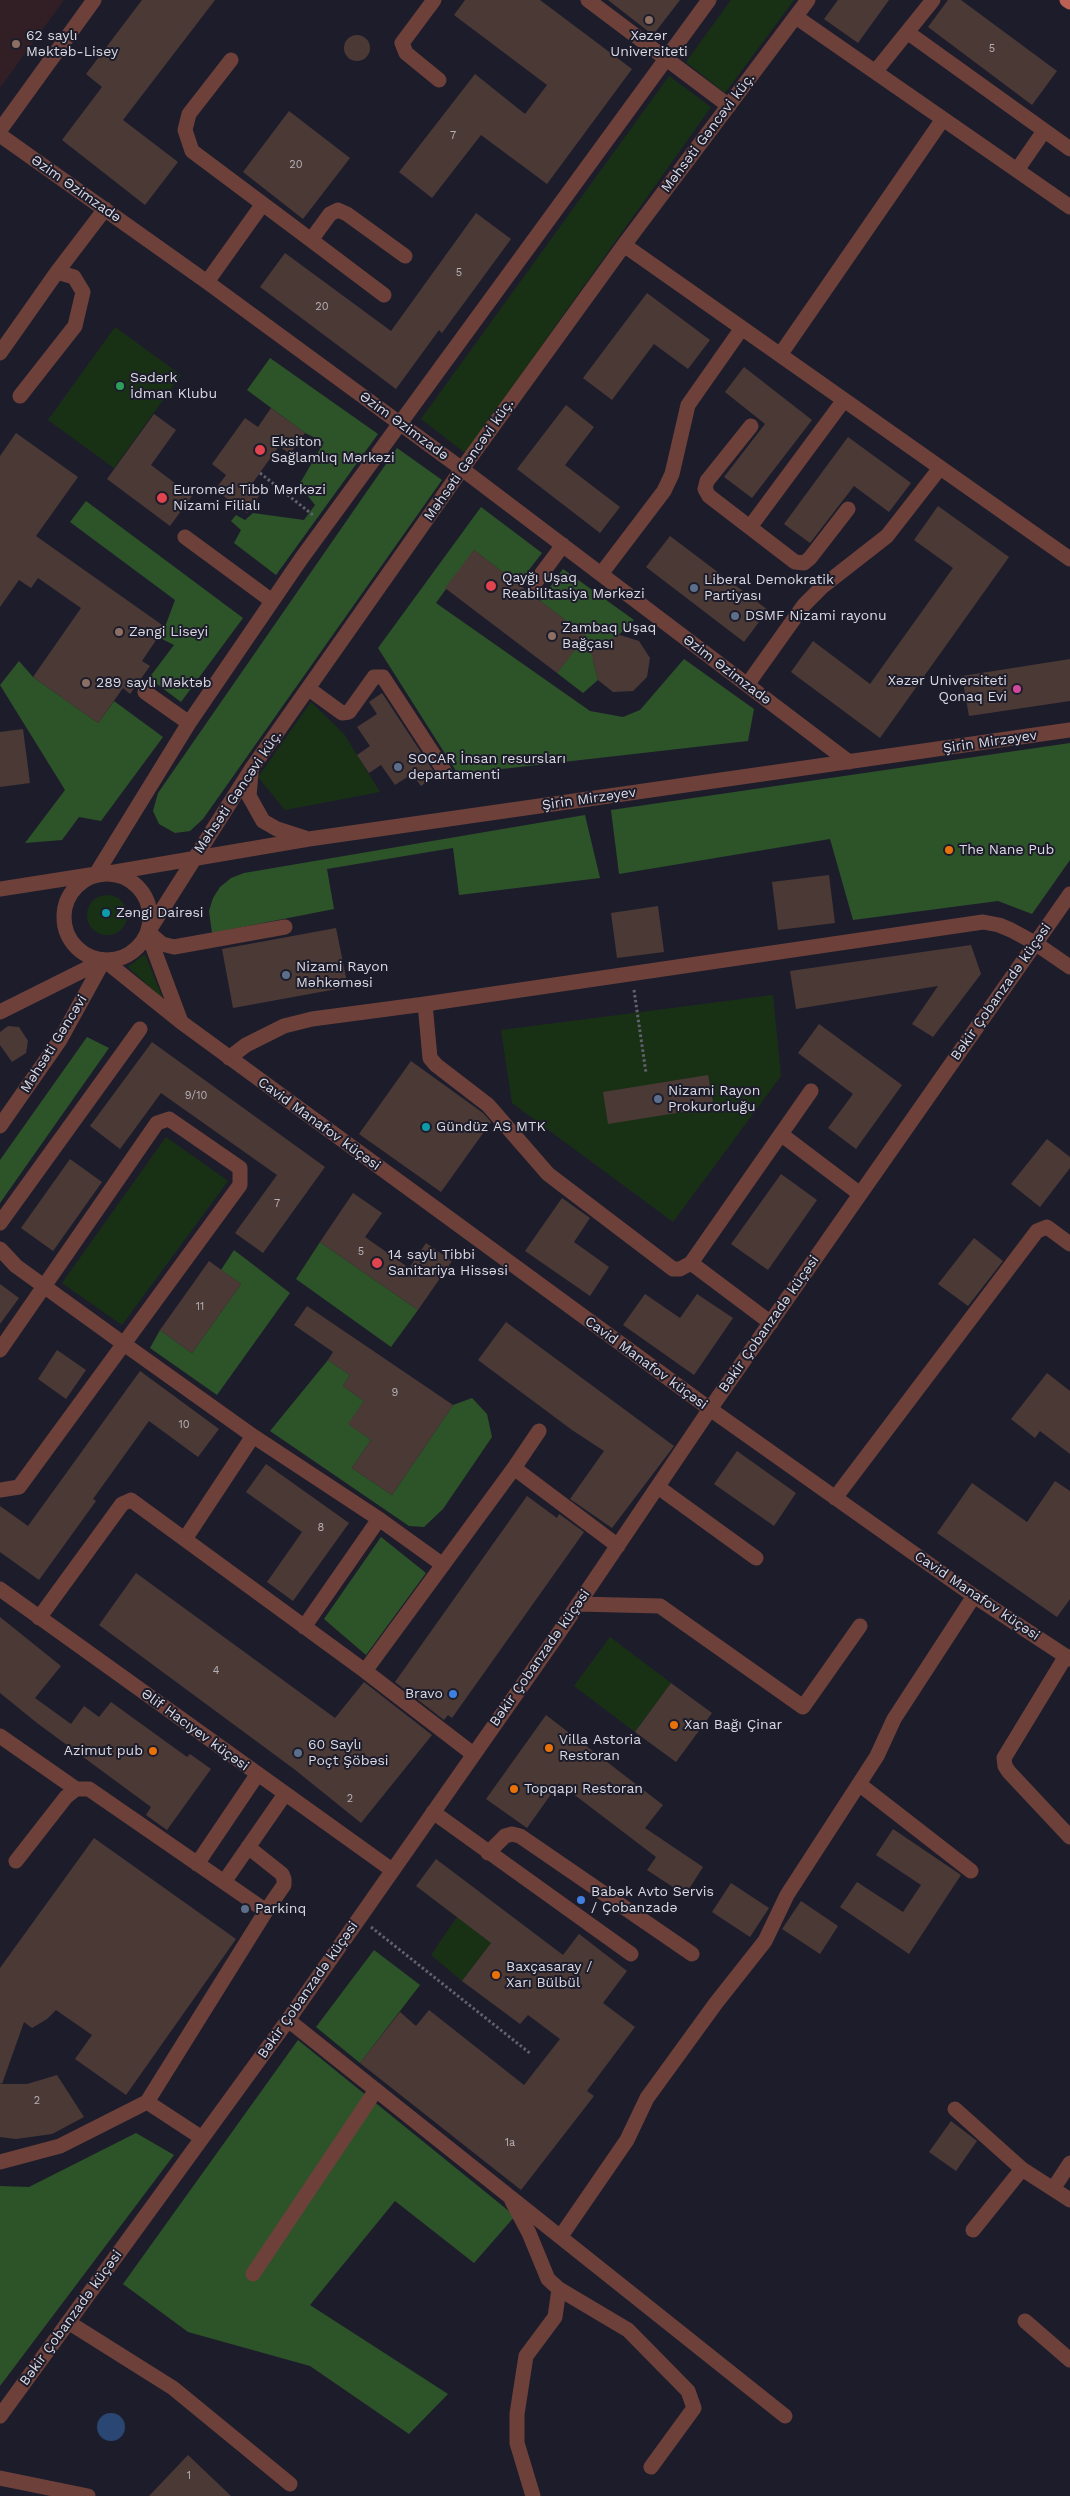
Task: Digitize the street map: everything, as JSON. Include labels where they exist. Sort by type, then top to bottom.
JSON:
[{"type":"street","points":[[0,130],[94,0]]},
{"type":"street","points":[[434,0],[402,43],[406,54],[439,80]]},
{"type":"street","points":[[588,0],[729,106]]},
{"type":"street","points":[[103,874],[189,723],[272,601],[399,423],[709,0]]},
{"type":"street","name":"Məhsəti Gəncəvi küç.","points":[[148,932],[252,768],[462,469],[624,245],[808,0]]},
{"type":"street","points":[[875,72],[933,0]]},
{"type":"street","points":[[796,17],[1070,207]]},
{"type":"street","points":[[907,32],[1070,149]]},
{"type":"street","points":[[230,60],[190,114],[185,130],[192,151],[384,294]]},
{"type":"street","points":[[780,355],[943,119]]},
{"type":"street","points":[[1017,170],[1044,131]]},
{"type":"street","name":"Əzim Əzimzadə","points":[[0,135],[207,282],[462,469],[849,762]]},
{"type":"street","points":[[207,282],[262,205]]},
{"type":"street","points":[[0,353],[57,272],[105,209]]},
{"type":"street","points":[[311,240],[330,214],[338,210],[347,214],[405,256]]},
{"type":"street","points":[[624,245],[1070,559]]},
{"type":"street","points":[[20,396],[74,326],[83,292],[74,278],[57,272]]},
{"type":"street","points":[[601,574],[664,491],[672,474],[688,405],[742,328]]},
{"type":"street","points":[[750,527],[844,400]]},
{"type":"street","points":[[750,426],[707,481],[705,489],[709,496],[795,562],[804,563],[848,510]]},
{"type":"street","points":[[747,685],[804,605],[823,586],[886,536],[940,468]]},
{"type":"street","points":[[185,537],[272,601]]},
{"type":"street","points":[[534,584],[563,545]]},
{"type":"street","points":[[309,689],[342,713],[350,712],[374,677],[383,677],[445,772]]},
{"type":"street","points":[[145,692],[189,723]]},
{"type":"street","name":"Şirin Mirzəyev","points":[[0,889],[192,860],[309,839],[1070,730]]},
{"type":"street","points":[[252,768],[248,796],[263,820],[278,829],[309,839]]},
{"type":"street","points":[[103,874],[123,876],[135,883],[144,893],[149,906],[148,932],[140,944],[130,953],[118,959],[104,960],[91,957],[79,950],[70,940],[65,928],[64,914],[66,901],[78,884],[103,874]]},
{"type":"street","name":"Bəkir Çobanzadə küçəsi","points":[[0,2416],[288,2020],[578,1604],[710,1409],[1070,894]]},
{"type":"street","points":[[229,1058],[246,1045],[284,1026],[312,1019],[983,922],[999,925],[1035,943],[1070,967]]},
{"type":"street","points":[[148,932],[162,944],[174,947],[285,927]]},
{"type":"street","points":[[148,932],[181,1022]]},
{"type":"street","points":[[0,1012],[104,960]]},
{"type":"street","name":"Cavid Manafov küçəsi","points":[[104,960],[229,1058],[710,1409],[974,1596],[1068,1657]]},
{"type":"street","name":"Məhsəti Gəncəvi","points":[[0,1126],[60,1040],[104,960]]},
{"type":"street","points":[[425,1004],[430,1058],[436,1065],[488,1104],[548,1174],[673,1269],[680,1269],[691,1263],[812,1090]]},
{"type":"street","points":[[0,1223],[140,1029]]},
{"type":"street","points":[[0,1350],[157,1122],[169,1118],[240,1168],[240,1185],[19,1487],[0,1490]]},
{"type":"street","points":[[782,1135],[860,1194]]},
{"type":"street","points":[[835,1498],[1037,1231],[1047,1227],[1070,1244]]},
{"type":"street","points":[[0,1249],[16,1266],[124,1344],[253,1436],[443,1565]]},
{"type":"street","points":[[691,1263],[771,1322]]},
{"type":"street","points":[[365,1671],[539,1431]]},
{"type":"street","points":[[184,1539],[253,1436]]},
{"type":"street","points":[[514,1468],[618,1546]]},
{"type":"street","points":[[658,1487],[756,1558]]},
{"type":"street","points":[[39,1618],[122,1504],[131,1500],[365,1671],[473,1754]]},
{"type":"street","points":[[304,1626],[379,1520]]},
{"type":"street","name":"Əlif Hacıyev küçəsi","points":[[0,1589],[392,1870]]},
{"type":"street","points":[[561,2236],[627,2140],[647,2098],[716,2003],[765,1941],[788,1895],[877,1756],[894,1719],[974,1596]]},
{"type":"street","points":[[578,1604],[660,1606],[803,1707],[860,1626]]},
{"type":"street","points":[[1068,1657],[1004,1758],[1009,1772],[1070,1837]]},
{"type":"street","points":[[0,1736],[76,1790]]},
{"type":"street","points":[[197,1864],[257,1775]]},
{"type":"street","points":[[859,1784],[971,1871]]},
{"type":"street","points":[[16,1861],[66,1797],[76,1790],[89,1789],[266,1912]]},
{"type":"street","points":[[224,1882],[285,1794]]},
{"type":"street","points":[[433,1812],[631,1954]]},
{"type":"street","points":[[488,1853],[505,1836],[512,1834],[520,1836],[692,1954]]},
{"type":"street","points":[[0,2162],[60,2146],[147,2102],[284,1885],[282,1874],[248,1847]]},
{"type":"street","points":[[288,2020],[785,2416]]},
{"type":"street","points":[[253,2274],[376,2090]]},
{"type":"street","points":[[147,2102],[202,2138]]},
{"type":"street","points":[[955,2109],[1022,2169],[1070,2200]]},
{"type":"street","points":[[1053,2189],[1070,2163]]},
{"type":"street","points":[[972,2230],[1022,2169]]},
{"type":"street","points":[[510,2195],[529,2233],[548,2279],[559,2289],[628,2330],[688,2391],[694,2408],[651,2467]]},
{"type":"street","points":[[533,2496],[517,2444],[517,2414],[526,2356],[555,2317],[559,2289]]},
{"type":"street","points":[[1025,2321],[1070,2360]]},
{"type":"street","points":[[68,2322],[173,2388],[290,2484]]},
{"type":"street","points":[[0,2478],[88,2496]]},
{"type":"path","points":[[260,473],[326,524]]},
{"type":"path","points":[[632,974],[646,1073]]},
{"type":"path","points":[[359,1918],[531,2054]]},
{"type":"shaded area","name":"62 saylı Məktəb-Lisey","points":[[0,0],[64,0],[0,88]]},
{"type":"green space","points":[[731,0],[794,0],[725,93],[686,62]]},
{"type":"green space","points":[[669,76],[711,107],[465,453],[421,419]]},
{"type":"green space","points":[[115,327],[181,375],[114,468],[48,420]]},
{"type":"green space","points":[[270,358],[378,434],[276,575],[234,543],[241,530],[231,521],[236,515],[245,520],[253,513],[304,520],[315,505],[299,485],[324,442],[305,433],[247,390]]},
{"type":"green space","points":[[397,448],[442,480],[203,819],[190,831],[175,833],[159,824],[153,811],[158,793]]},
{"type":"green space","points":[[86,501],[243,618],[181,702],[149,678],[174,645],[158,637],[165,627],[175,600],[70,522]]},
{"type":"green space","points":[[481,507],[542,553],[518,584],[474,550],[436,603],[590,711],[623,717],[640,710],[684,659],[754,709],[748,741],[458,774],[378,648]]},
{"type":"green space","points":[[563,569],[634,620],[593,660],[598,680],[583,693],[557,673],[585,635],[540,601]]},
{"type":"green space","points":[[19,661],[33,677],[98,723],[114,701],[163,737],[101,821],[79,817],[62,840],[25,843],[65,790],[0,685]]},
{"type":"green space","points":[[311,702],[344,734],[380,792],[285,810],[258,777]]},
{"type":"green space","points":[[1070,743],[1070,860],[1032,914],[998,901],[853,920],[830,839],[619,874],[611,810]]},
{"type":"green space","points":[[585,815],[600,878],[459,895],[453,848],[327,869],[334,909],[212,933],[209,911],[213,898],[220,887],[231,878],[244,873]]},
{"type":"green space","name":"Zəngi Dairəsi","points":[[111,895],[118,898],[124,904],[127,915],[126,923],[118,932],[111,935],[103,935],[96,932],[88,923],[87,911],[90,904],[99,896]]},
{"type":"green space","points":[[145,954],[163,999],[128,967]]},
{"type":"green space","points":[[773,995],[781,1076],[673,1222],[512,1103],[501,1030]]},
{"type":"green space","points":[[87,1037],[109,1048],[0,1203],[0,1160]]},
{"type":"green space","points":[[166,1137],[228,1181],[122,1325],[62,1283]]},
{"type":"green space","points":[[320,1242],[418,1310],[391,1347],[296,1279]]},
{"type":"green space","points":[[234,1250],[290,1293],[217,1395],[150,1348],[160,1330],[192,1353],[241,1284],[221,1270]]},
{"type":"green space","points":[[328,1360],[350,1375],[343,1386],[364,1401],[349,1424],[371,1440],[352,1468],[392,1495],[453,1405],[472,1398],[487,1414],[492,1437],[443,1509],[424,1527],[409,1526],[270,1431]]},
{"type":"green space","points":[[381,1537],[426,1573],[366,1655],[324,1619]]},
{"type":"green space","points":[[610,1637],[671,1683],[635,1732],[574,1686]]},
{"type":"green space","points":[[457,1917],[491,1943],[462,1981],[431,1955]]},
{"type":"green space","points":[[374,1950],[420,1985],[360,2063],[316,2027]]},
{"type":"green space","points":[[298,2040],[515,2216],[474,2263],[395,2201],[310,2305],[448,2394],[409,2434],[310,2366],[188,2332],[123,2284]]},
{"type":"green space","points":[[136,2133],[174,2155],[0,2386],[0,2186],[29,2187]]},
{"type":"water","points":[[111,2413],[121,2417],[125,2427],[121,2437],[111,2441],[101,2437],[97,2427],[101,2417]]},
{"type":"building","points":[[142,0],[215,0],[123,120],[178,162],[145,205],[62,140],[102,87],[86,74]]},
{"type":"building","points":[[465,0],[540,0],[632,69],[547,184],[481,135],[432,198],[399,172],[475,74],[525,114],[547,85],[454,15]]},
{"type":"building","name":"Xəzər Universiteti","points":[[608,0],[680,0],[653,35]]},
{"type":"building","points":[[838,0],[889,0],[858,43],[824,19]]},
{"type":"building","points":[[948,0],[961,0],[1057,71],[1032,105],[928,27]]},
{"type":"building","points":[[357,35],[366,39],[370,48],[366,57],[357,61],[348,57],[344,48],[348,39]]},
{"type":"building","points":[[289,111],[350,158],[303,219],[243,172]]},
{"type":"building","points":[[476,213],[511,239],[442,333],[439,330],[396,389],[260,287],[285,253],[391,331]]},
{"type":"building","points":[[647,293],[710,340],[688,369],[654,344],[612,400],[583,378]]},
{"type":"building","points":[[744,367],[812,420],[752,498],[724,477],[765,424],[725,392]]},
{"type":"building","points":[[566,405],[594,427],[565,465],[620,507],[600,533],[517,469]]},
{"type":"building","points":[[271,408],[305,433],[290,454],[279,446],[249,488],[259,496],[247,513],[215,490],[226,475],[212,464],[245,418],[258,427]]},
{"type":"building","points":[[154,414],[176,430],[151,465],[192,496],[170,526],[107,479]]},
{"type":"building","points":[[16,433],[78,477],[36,536],[165,627],[142,661],[150,666],[130,694],[123,688],[98,723],[33,677],[81,608],[38,578],[31,588],[19,580],[0,607],[0,456]]},
{"type":"building","points":[[848,437],[911,483],[889,512],[854,486],[810,543],[784,524]]},
{"type":"building","points":[[938,506],[1009,557],[880,738],[791,672],[813,641],[870,684],[953,568],[914,540]]},
{"type":"building","points":[[670,536],[768,610],[744,642],[646,567]]},
{"type":"building","points":[[474,550],[586,636],[557,673],[445,588]]},
{"type":"building","points":[[620,635],[639,641],[650,658],[647,677],[633,691],[613,692],[598,680],[590,648]]},
{"type":"building","points":[[1070,659],[1070,701],[969,716],[962,676]]},
{"type":"building","points":[[382,693],[436,775],[421,786],[412,774],[395,785],[381,765],[369,773],[357,755],[370,746],[357,727],[377,714],[369,702]]},
{"type":"building","points":[[23,729],[30,783],[0,787],[0,732]]},
{"type":"building","points":[[829,875],[835,923],[778,930],[772,882]]},
{"type":"building","points":[[658,906],[664,952],[617,958],[611,913]]},
{"type":"building","name":"Nizami Rayon Məhkəməsi","points":[[336,928],[348,987],[233,1008],[222,949]]},
{"type":"building","points":[[971,945],[981,974],[933,1037],[912,1024],[938,986],[796,1009],[790,971]]},
{"type":"building","points":[[819,1024],[902,1085],[856,1149],[828,1128],[853,1094],[798,1053]]},
{"type":"building","points":[[8,1026],[19,1027],[28,1041],[26,1053],[12,1062],[0,1045],[0,1032]]},
{"type":"building","points":[[152,1042],[325,1167],[263,1253],[235,1233],[277,1175],[161,1093],[120,1149],[90,1126]]},
{"type":"building","name":"Gündüz AS MTK","points":[[411,1061],[483,1113],[491,1122],[441,1192],[359,1134]]},
{"type":"building","name":"Nizami Rayon Prokurorluğu","points":[[708,1075],[714,1107],[608,1124],[603,1092]]},
{"type":"building","points":[[1047,1139],[1070,1157],[1070,1168],[1040,1207],[1011,1184]]},
{"type":"building","points":[[70,1159],[102,1182],[53,1251],[21,1228]]},
{"type":"building","points":[[781,1174],[817,1200],[768,1270],[731,1244]]},
{"type":"building","points":[[353,1193],[382,1213],[365,1237],[409,1268],[426,1243],[452,1261],[418,1310],[320,1242]]},
{"type":"building","points":[[562,1198],[590,1218],[574,1242],[609,1267],[590,1296],[525,1251]]},
{"type":"building","points":[[974,1238],[1003,1261],[968,1306],[938,1284]]},
{"type":"building","points":[[209,1261],[241,1284],[192,1353],[160,1330]]},
{"type":"building","points":[[0,1284],[19,1298],[0,1324]]},
{"type":"building","points":[[645,1294],[680,1318],[697,1294],[733,1318],[694,1375],[623,1325]]},
{"type":"building","points":[[307,1306],[453,1405],[392,1495],[352,1468],[371,1440],[348,1424],[364,1401],[343,1386],[350,1375],[328,1360],[333,1352],[294,1325]]},
{"type":"building","points":[[506,1322],[674,1446],[612,1528],[570,1499],[604,1451],[572,1430],[478,1360]]},
{"type":"building","points":[[57,1350],[86,1370],[66,1399],[38,1379]]},
{"type":"building","points":[[140,1371],[219,1429],[198,1457],[149,1421],[93,1499],[96,1501],[39,1580],[0,1552],[0,1506],[28,1526]]},
{"type":"building","points":[[1047,1373],[1070,1391],[1070,1454],[1040,1431],[1035,1438],[1011,1419]]},
{"type":"building","points":[[737,1451],[796,1493],[774,1526],[714,1484]]},
{"type":"building","points":[[266,1464],[349,1523],[293,1601],[267,1582],[302,1532],[246,1492]]},
{"type":"building","points":[[1055,1481],[1070,1491],[1070,1599],[1057,1617],[937,1533],[972,1483],[1027,1522]]},
{"type":"building","points":[[527,1496],[557,1518],[559,1514],[584,1532],[452,1718],[448,1715],[444,1720],[395,1682]]},
{"type":"building","points":[[136,1573],[335,1718],[364,1682],[432,1735],[361,1823],[294,1769],[99,1625]]},
{"type":"building","points":[[0,1617],[61,1666],[35,1698],[71,1724],[84,1706],[99,1717],[111,1702],[187,1757],[190,1754],[211,1769],[167,1830],[146,1815],[151,1807],[37,1723],[0,1693]]},
{"type":"building","points":[[671,1683],[712,1713],[676,1762],[635,1732]]},
{"type":"building","points":[[546,1715],[663,1805],[645,1828],[703,1867],[685,1895],[647,1870],[656,1857],[559,1783],[527,1828],[486,1799]]},
{"type":"building","points":[[893,1829],[961,1875],[909,1954],[840,1907],[857,1882],[903,1912],[921,1885],[876,1855]]},
{"type":"building","points":[[94,1838],[236,1939],[126,2095],[75,2059],[92,2035],[56,2010],[47,2019],[32,2028],[24,2022],[2,2084],[0,2083],[0,1968]]},
{"type":"building","points":[[436,1859],[563,1955],[579,1934],[627,1971],[603,2003],[635,2027],[587,2091],[594,2096],[521,2190],[360,2063],[400,2012],[416,2026],[429,2010],[524,2085],[560,2039],[528,2015],[520,2024],[462,1981],[491,1943],[416,1886]]},
{"type":"building","points":[[731,1883],[769,1908],[750,1937],[712,1912]]},
{"type":"building","points":[[801,1901],[838,1926],[820,1954],[782,1929]]},
{"type":"building","points":[[57,2075],[84,2117],[52,2134],[16,2139],[0,2137],[0,2084],[27,2084]]},
{"type":"building","points":[[951,2121],[977,2141],[956,2171],[929,2152]]},
{"type":"building","points":[[188,2455],[231,2496],[149,2496]]},
{"type":"place","name":"Xəzər Universiteti","points":[[649,20]]},
{"type":"place","name":"62 saylı Məktəb-Lisey","points":[[16,44]]},
{"type":"place","name":"Sədərk İdman Klubu","points":[[120,386]]},
{"type":"place","name":"Eksiton Sağlamlıq Mərkəzi","points":[[260,450]]},
{"type":"place","name":"Euromed Tibb Mərkəzi Nizami Filialı","points":[[162,498]]},
{"type":"place","name":"Qayğı Uşaq Reabilitasiya Mərkəzi","points":[[491,586]]},
{"type":"place","name":"Liberal Demokratik Partiyası","points":[[694,588]]},
{"type":"place","name":"DSMF Nizami rayonu","points":[[735,616]]},
{"type":"place","name":"Zəngi Liseyi","points":[[119,632]]},
{"type":"place","name":"Zambaq Uşaq Bağçası","points":[[552,636]]},
{"type":"place","name":"289 saylı Məktəb","points":[[86,683]]},
{"type":"place","name":"Xəzər Universiteti Qonaq Evi","points":[[1017,689]]},
{"type":"place","name":"SOCAR İnsan resursları departamenti","points":[[398,767]]},
{"type":"place","name":"The Nane Pub","points":[[949,850]]},
{"type":"place","name":"Zəngi Dairəsi","points":[[106,913]]},
{"type":"place","name":"Nizami Rayon Məhkəməsi","points":[[286,975]]},
{"type":"place","name":"Nizami Rayon Prokurorluğu","points":[[658,1099]]},
{"type":"place","name":"Gündüz AS MTK","points":[[426,1127]]},
{"type":"place","name":"14 saylı Tibbi Sanitariya Hissəsi","points":[[377,1263]]},
{"type":"place","name":"Bravo","points":[[453,1694]]},
{"type":"place","name":"Xan Bağı Çinar","points":[[674,1725]]},
{"type":"place","name":"Villa Astoria Restoran","points":[[549,1748]]},
{"type":"place","name":"Azimut pub","points":[[153,1751]]},
{"type":"place","name":"60 Saylı Poçt Şöbəsi","points":[[298,1753]]},
{"type":"place","name":"Topqapı Restoran","points":[[514,1789]]},
{"type":"place","name":"Babək Avto Servis / Çobanzadə","points":[[581,1900]]},
{"type":"place","name":"Parkinq","points":[[245,1909]]},
{"type":"place","name":"Baxçasaray / Xarı Bülbül","points":[[496,1975]]}]
